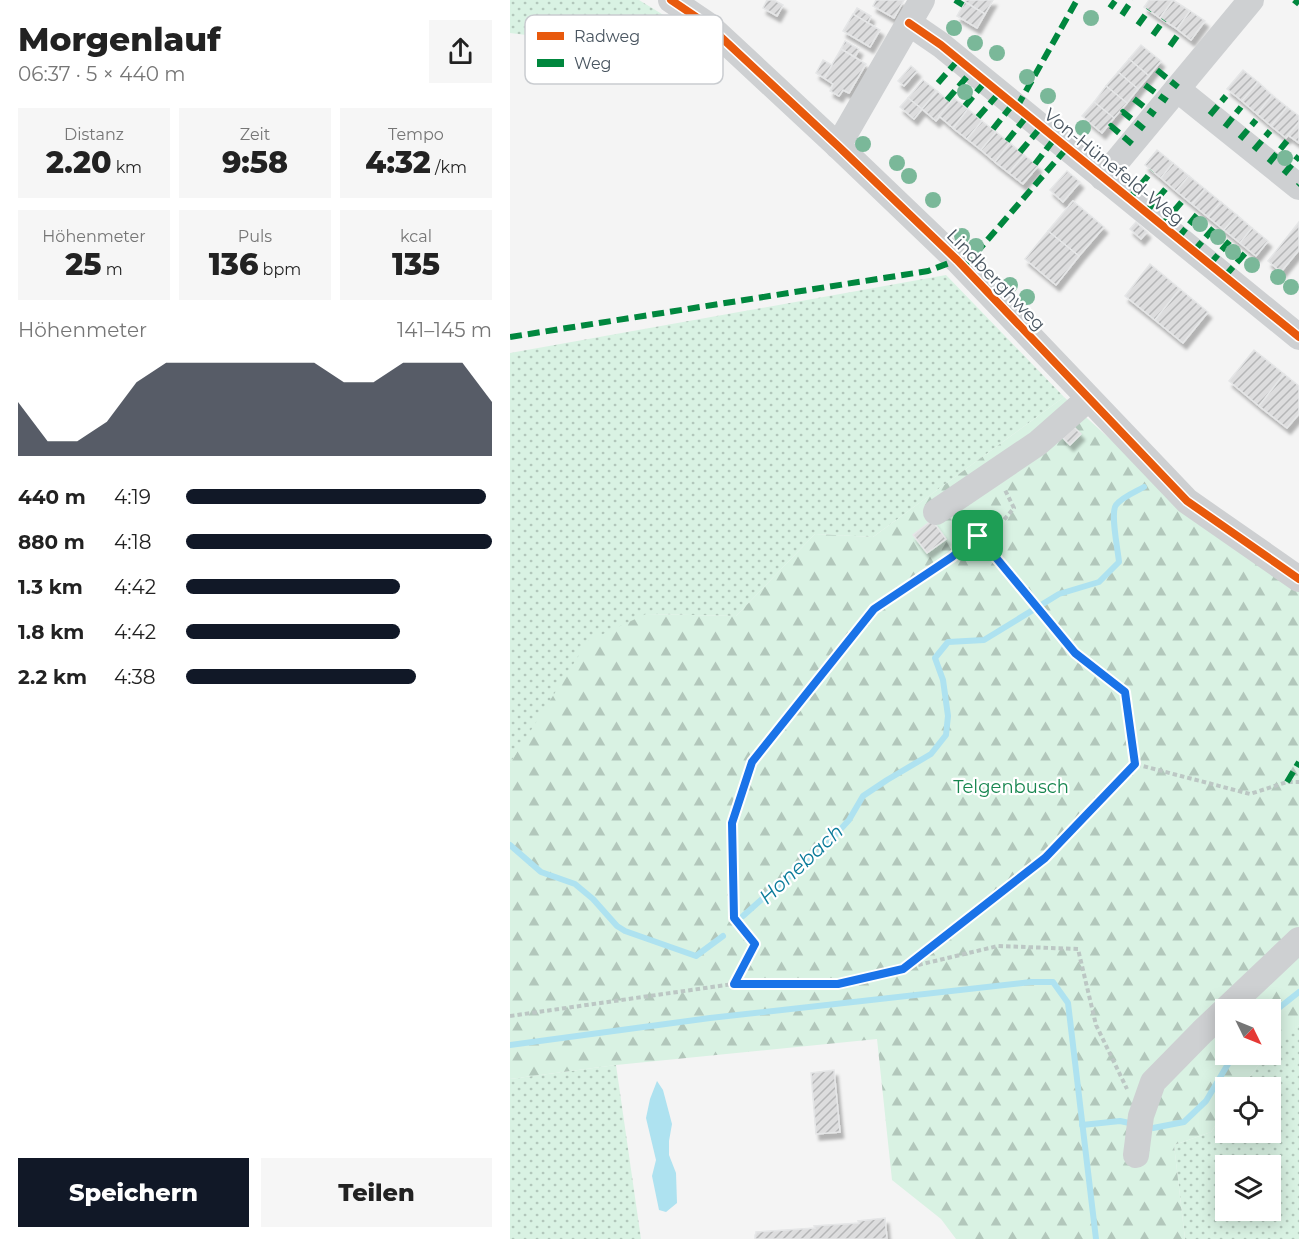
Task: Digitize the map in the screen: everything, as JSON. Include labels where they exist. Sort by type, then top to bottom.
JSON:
[{"type":"street","name":"Lindberghweg","points":[[671,0],[693,15]]},
{"type":"street","points":[[838,146],[922,0]]},
{"type":"street","points":[[1104,178],[1251,0]]},
{"type":"street","name":"Von-Hünefeld-Weg","points":[[909,23],[941,45],[1299,337]]},
{"type":"street","name":"Lindberghweg","points":[[723,39],[957,260],[1187,501],[1299,579]]},
{"type":"street","points":[[1177,89],[1299,187]]},
{"type":"street","points":[[936,513],[1038,443],[1088,399]]},
{"type":"street","points":[[1137,1155],[1141,1116],[1153,1082],[1299,940]]},
{"type":"path","points":[[734,984],[755,944],[734,918],[732,823],[752,762],[874,609],[1003,521],[1014,508],[995,472]]},
{"type":"path","points":[[978,536],[1075,653],[1125,692],[1135,764]]},
{"type":"path","points":[[1135,764],[1250,794],[1287,782],[1299,782]]},
{"type":"path","points":[[903,969],[1045,858],[1135,764]]},
{"type":"path","points":[[510,1016],[734,984],[838,984],[999,946],[1078,949],[1096,1025],[1141,1116]]},
{"type":"green space","points":[[510,0],[639,0],[663,15],[525,15],[525,35],[510,33]]},
{"type":"green space","points":[[946,275],[1064,397],[873,537],[815,534],[736,616],[647,614],[510,763],[510,353]]},
{"type":"green space","name":"Telgenbusch","points":[[1064,397],[1136,463],[1299,590],[1299,1025],[1281,1040],[1281,999],[1215,999],[1215,1065],[1258,1065],[1250,1077],[1215,1077],[1215,1126],[1211,1132],[1174,1145],[1185,1239],[956,1239],[941,1219],[892,1180],[877,1039],[616,1065],[510,1079],[510,763],[588,641],[646,614],[736,616],[815,534],[873,537]]},
{"type":"green space","points":[[1299,1025],[1299,1239],[1185,1239],[1174,1145],[1211,1132],[1215,1126],[1215,1143],[1281,1143],[1281,1077],[1250,1077],[1258,1065],[1281,1065],[1281,1038]]},
{"type":"green space","points":[[616,1065],[641,1239],[510,1239],[510,1079]]},
{"type":"water","points":[[657,1081],[663,1090],[672,1124],[669,1155],[676,1173],[677,1203],[666,1212],[659,1210],[652,1176],[656,1160],[646,1118]]},
{"type":"building","points":[[767,0],[774,0],[783,5],[777,16],[763,8]]},
{"type":"building","points":[[876,0],[904,0],[894,18],[873,6]]},
{"type":"building","points":[[966,0],[993,0],[985,14],[965,2]]},
{"type":"building","points":[[1149,0],[1173,0],[1160,18],[1144,7]]},
{"type":"building","points":[[1173,0],[1190,11],[1177,29],[1160,18]]},
{"type":"building","points":[[965,2],[985,14],[977,28],[957,16]]},
{"type":"building","points":[[857,8],[871,16],[868,23],[853,15]]},
{"type":"building","points":[[1190,11],[1205,21],[1191,40],[1177,29]]},
{"type":"building","points":[[853,14],[880,30],[870,47],[843,31]]},
{"type":"building","points":[[845,41],[859,49],[855,57],[841,49]]},
{"type":"building","points":[[1141,45],[1161,61],[1149,76],[1129,59]]},
{"type":"building","points":[[841,49],[866,64],[849,93],[843,90],[839,96],[830,91],[833,84],[824,78]]},
{"type":"building","points":[[1129,59],[1149,76],[1138,89],[1118,72]]},
{"type":"building","points":[[823,60],[832,65],[824,78],[816,73]]},
{"type":"building","points":[[911,66],[917,71],[904,86],[898,81]]},
{"type":"building","points":[[1243,70],[1258,82],[1242,101],[1227,89]]},
{"type":"building","points":[[1118,72],[1138,89],[1127,103],[1106,86]]},
{"type":"building","points":[[923,80],[937,91],[922,109],[908,98]]},
{"type":"building","points":[[1258,82],[1272,95],[1257,114],[1242,101]]},
{"type":"building","points":[[1106,86],[1127,103],[1114,118],[1094,102]]},
{"type":"building","points":[[937,91],[951,103],[936,121],[922,109]]},
{"type":"building","points":[[1272,95],[1287,107],[1271,126],[1257,114]]},
{"type":"building","points":[[908,98],[922,109],[914,119],[900,107]]},
{"type":"building","points":[[954,98],[968,109],[953,128],[939,116]]},
{"type":"building","points":[[1094,102],[1114,118],[1102,133],[1082,116]]},
{"type":"building","points":[[1287,107],[1299,116],[1299,122],[1286,138],[1271,126]]},
{"type":"building","points":[[968,109],[982,121],[967,139],[953,128]]},
{"type":"building","points":[[982,121],[996,132],[981,150],[967,139]]},
{"type":"building","points":[[1299,122],[1299,143],[1288,135]]},
{"type":"building","points":[[996,132],[1010,143],[995,162],[981,150]]},
{"type":"building","points":[[1010,143],[1024,155],[1009,173],[995,162]]},
{"type":"building","points":[[1157,150],[1173,163],[1161,178],[1145,165]]},
{"type":"building","points":[[1024,155],[1038,166],[1023,184],[1009,173]]},
{"type":"building","points":[[1173,163],[1189,176],[1176,191],[1161,178]]},
{"type":"building","points":[[1067,171],[1080,182],[1063,202],[1050,190]]},
{"type":"building","points":[[1189,176],[1205,189],[1192,204],[1176,191]]},
{"type":"building","points":[[1205,189],[1221,202],[1208,217],[1192,204]]},
{"type":"building","points":[[1073,201],[1104,227],[1079,256],[1048,231]]},
{"type":"building","points":[[1221,202],[1237,215],[1224,230],[1208,217]]},
{"type":"building","points":[[1237,215],[1252,228],[1240,243],[1224,230]]},
{"type":"building","points":[[1136,222],[1147,232],[1141,239],[1130,229]]},
{"type":"building","points":[[1299,222],[1299,250],[1281,272],[1268,261]]},
{"type":"building","points":[[1252,228],[1268,241],[1256,256],[1240,243]]},
{"type":"building","points":[[1048,231],[1079,256],[1056,285],[1025,259]]},
{"type":"building","points":[[1150,264],[1180,289],[1155,320],[1125,296]]},
{"type":"building","points":[[1180,289],[1208,312],[1183,343],[1155,320]]},
{"type":"building","points":[[1254,350],[1284,374],[1259,406],[1229,381]]},
{"type":"building","points":[[1284,374],[1299,386],[1299,414],[1287,428],[1259,406]]},
{"type":"building","points":[[1072,425],[1081,434],[1070,445],[1061,436]]},
{"type":"building","points":[[932,520],[946,539],[927,553],[913,535]]},
{"type":"building","points":[[834,1070],[840,1132],[816,1134],[811,1073]]},
{"type":"building","points":[[885,1218],[887,1239],[755,1239],[756,1232],[815,1228],[814,1226],[859,1223],[858,1221]]},
{"type":"waterway","name":"Honebach","points":[[743,916],[817,855],[849,820],[863,796],[931,754],[946,735],[948,716],[943,680],[935,658],[948,642],[984,640],[1059,594],[1099,582],[1119,562],[1114,509],[1125,497],[1144,487]]},
{"type":"waterway","name":"Honebach","points":[[510,845],[541,872],[575,884],[593,899],[617,926],[625,931],[696,956],[723,936]]},
{"type":"waterway","points":[[510,1045],[710,1018],[1031,982],[1053,982],[1068,1003],[1096,1239]]},
{"type":"waterway","points":[[1281,1006],[1299,992]]},
{"type":"waterway","points":[[1147,1126],[1153,1128],[1184,1122],[1206,1101],[1227,1065]]},
{"type":"waterway","points":[[1082,1125],[1120,1121],[1134,1124]]},
{"type":"marked path","points":[[955,0],[963,5]]},
{"type":"marked path","points":[[1017,107],[1077,0]]},
{"type":"marked path","points":[[1122,15],[1132,0]]},
{"type":"marked path","points":[[1294,0],[1299,4]]},
{"type":"marked path","points":[[1110,8],[1115,1]]},
{"type":"marked path","points":[[1138,25],[1149,10]]},
{"type":"marked path","points":[[1153,35],[1164,20]]},
{"type":"marked path","points":[[1170,46],[1180,32]]},
{"type":"marked path","points":[[938,83],[958,60]]},
{"type":"marked path","points":[[1157,70],[1178,87]]},
{"type":"marked path","points":[[947,100],[972,71]]},
{"type":"marked path","points":[[965,106],[985,82]]},
{"type":"marked path","points":[[1145,85],[1167,101]]},
{"type":"marked path","points":[[978,117],[999,93]]},
{"type":"marked path","points":[[1210,115],[1226,96]]},
{"type":"marked path","points":[[1134,99],[1155,115]]},
{"type":"marked path","points":[[993,129],[1013,104]]},
{"type":"marked path","points":[[1225,127],[1241,107]]},
{"type":"marked path","points":[[1122,113],[1144,129]]},
{"type":"marked path","points":[[1007,141],[1027,116]]},
{"type":"marked path","points":[[1240,139],[1256,120]]},
{"type":"marked path","points":[[1020,152],[1041,127]]},
{"type":"marked path","points":[[1110,127],[1132,144]]},
{"type":"marked path","points":[[1254,150],[1270,131]]},
{"type":"marked path","points":[[1035,164],[1055,138]]},
{"type":"marked path","points":[[1269,163],[1287,141]]},
{"type":"marked path","points":[[964,267],[1067,148]]},
{"type":"marked path","points":[[1284,174],[1299,156]]},
{"type":"marked path","points":[[1129,199],[1152,171]]},
{"type":"marked path","points":[[1146,212],[1169,185]]},
{"type":"marked path","points":[[1162,225],[1185,198]]},
{"type":"marked path","points":[[1178,238],[1200,211]]},
{"type":"marked path","points":[[1194,251],[1217,224]]},
{"type":"marked path","points":[[1210,264],[1233,237]]},
{"type":"marked path","points":[[1225,276],[1248,250]]},
{"type":"marked path","points":[[510,337],[928,271],[957,260]]},
{"type":"marked path","points":[[1287,782],[1299,762]]},
{"type":"cycle path","points":[[671,0],[693,15]]},
{"type":"cycle path","points":[[909,23],[941,45],[1299,337]]},
{"type":"cycle path","points":[[723,39],[957,260],[1187,501],[1299,579]]},
{"type":"route","points":[[978,536],[1075,653],[1125,692],[1135,764],[1045,858],[903,969],[838,984],[734,984],[755,944],[734,918],[732,823],[752,762],[874,609],[952,557],[978,536]]}]
